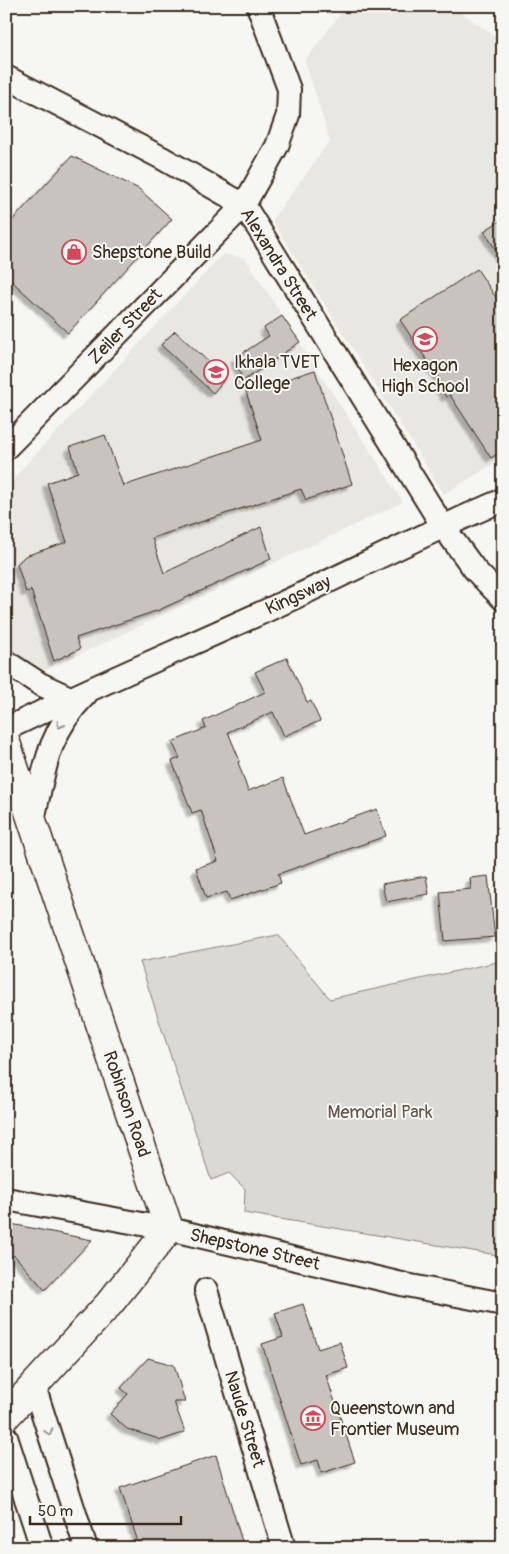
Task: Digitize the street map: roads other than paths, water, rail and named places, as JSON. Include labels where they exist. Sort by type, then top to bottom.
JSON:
[{"type":"street","name":"Zeiler Street","points":[[6,448],[244,205],[276,146],[288,115],[289,89],[258,6]]},
{"type":"street","name":"Alexandra Street","points":[[6,77],[162,158],[244,205],[442,525],[475,570],[503,599]]},
{"type":"street","name":"Kingsway","points":[[6,729],[70,698],[315,588],[442,525],[503,500]]},
{"type":"street","points":[[6,662],[40,684],[70,698]]},
{"type":"street","name":"Kingsway","points":[[32,825],[49,750],[55,735],[70,710],[92,688]]},
{"type":"street","name":"Robinson Road","points":[[6,743],[169,1228]]},
{"type":"street","name":"Shepstone Street","points":[[6,1199],[169,1228],[406,1285],[503,1304]]},
{"type":"street","points":[[6,1416],[109,1304],[169,1228]]},
{"type":"street","name":"Naude Street","points":[[206,1290],[284,1548]]},
{"type":"street","points":[[34,1386],[86,1548]]},
{"type":"street","points":[[6,1437],[42,1548]]},
{"type":"place","name":"Shepstone Build","points":[[74,252]]},
{"type":"place","name":"Hexagon High School","points":[[425,339]]},
{"type":"place","name":"Ikhala TVET College","points":[[216,372]]},
{"type":"place","name":"Queenstown and Frontier Museum","points":[[313,1418]]},
{"type":"park label","name":"Memorial Park","points":[[380,1112]]}]
